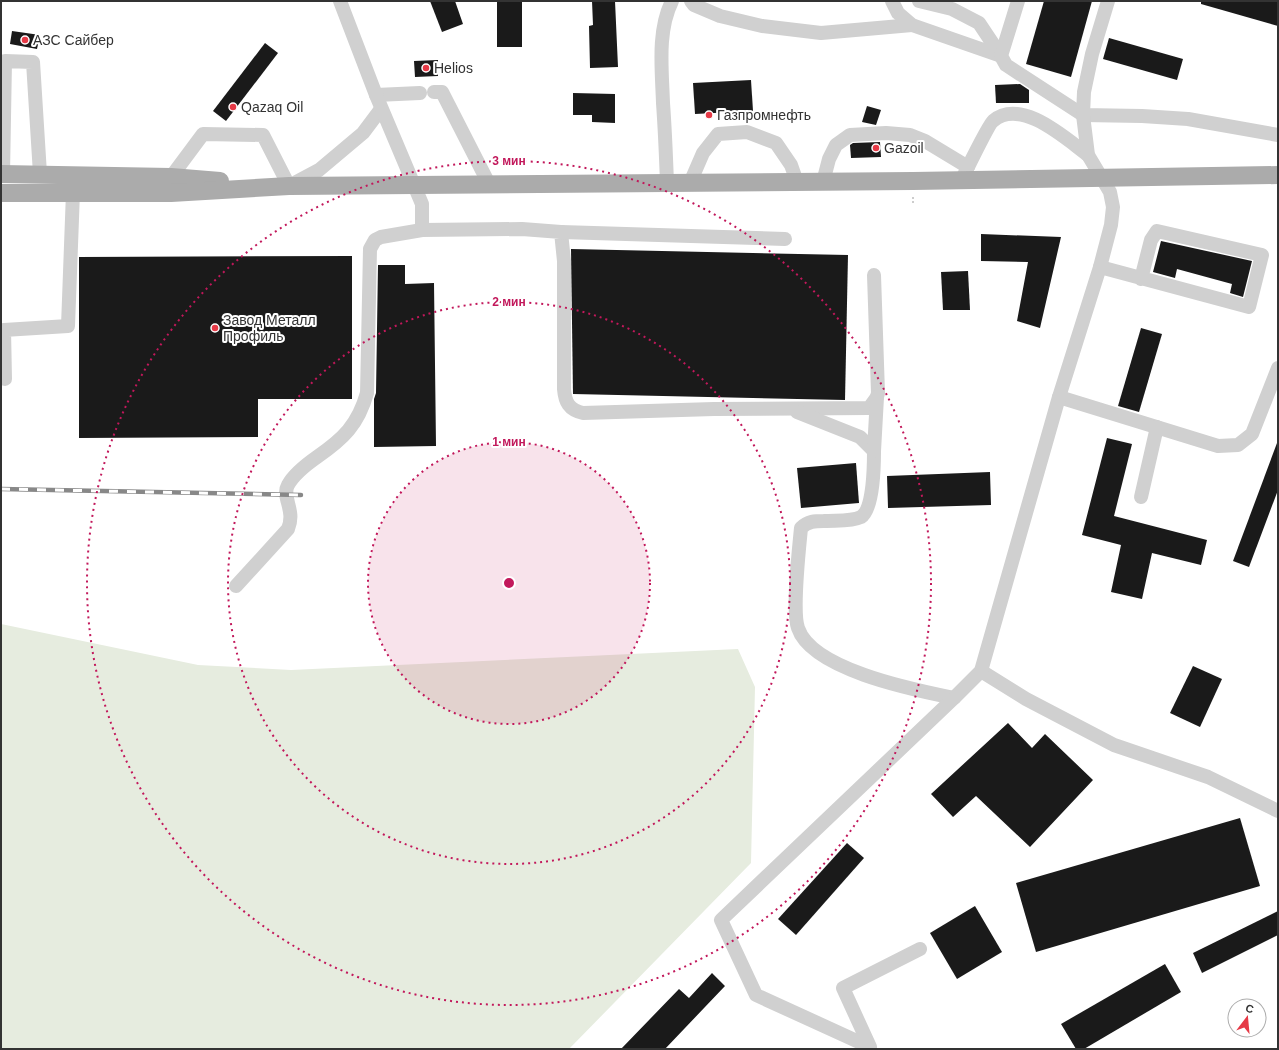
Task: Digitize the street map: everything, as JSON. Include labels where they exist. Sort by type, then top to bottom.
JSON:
[{"type":"main road","points":[[1,193],[171,193],[289,186],[823,182],[965,173],[1102,178],[1278,175]]},
{"type":"main road","points":[[2,174],[171,177],[289,186]]},
{"type":"street","points":[[340,1],[376,95],[422,204],[422,230]]},
{"type":"street","points":[[667,183],[662,68],[663,29],[668,9],[672,1]]},
{"type":"street","points":[[691,1],[694,5],[720,16],[762,26],[821,33],[912,25]]},
{"type":"street","points":[[892,1],[898,13],[912,25],[1001,56]]},
{"type":"street","points":[[919,1],[952,9],[979,23],[1006,65],[1083,116],[1142,116],[1188,119],[1278,135]]},
{"type":"street","points":[[1001,56],[1018,1]]},
{"type":"street","points":[[1088,155],[1083,116],[1084,92],[1092,54],[1108,1]]},
{"type":"street","points":[[2,174],[5,61],[33,62],[40,174]]},
{"type":"street","points":[[376,95],[442,92],[489,184]]},
{"type":"street","points":[[171,177],[203,134],[263,135],[289,186],[319,170],[363,133],[382,109]]},
{"type":"street","points":[[823,182],[829,159],[836,145],[850,135],[910,135],[925,141],[965,173],[993,121],[1008,114],[1028,115],[1045,124],[1088,155],[1110,192],[1113,207],[1111,225],[1100,267],[1059,397],[981,671],[721,920],[756,995],[870,1047],[843,988],[920,949]]},
{"type":"street","points":[[690,183],[703,153],[718,134],[747,132],[776,143],[791,165],[797,182]]},
{"type":"street","points":[[5,378],[4,330],[68,326],[73,192]]},
{"type":"street","points":[[236,586],[288,530],[292,520],[286,494],[287,486],[307,464],[340,440],[352,428],[363,406],[367,393],[370,249],[372,243],[381,237],[422,230],[522,229],[561,232],[785,238]]},
{"type":"street","points":[[1100,267],[1141,279],[1249,307],[1262,255],[1157,231],[1151,240],[1141,279]]},
{"type":"street","points":[[561,232],[564,261],[564,389],[566,402],[575,412],[714,409],[863,410],[869,408],[877,398]]},
{"type":"street","points":[[874,275],[877,398],[870,500],[865,513],[861,517],[852,519],[813,521],[805,524],[801,528],[796,610],[797,627],[802,638],[810,647],[824,658],[837,664],[907,689],[954,698]]},
{"type":"street","points":[[1059,397],[1218,446],[1238,445],[1252,434],[1278,368]]},
{"type":"street","points":[[791,410],[860,437],[874,451]]},
{"type":"street","points":[[1141,497],[1157,427]]},
{"type":"street","points":[[981,671],[1026,700],[1114,746],[1208,777],[1278,811]]},
{"type":"shaded area","points":[[1,624],[198,665],[291,670],[738,649],[755,687],[751,863],[569,1049],[1,1049]]},
{"type":"building","points":[[430,1],[455,1],[463,24],[442,32]]},
{"type":"building","points":[[497,1],[522,1],[522,47],[497,47]]},
{"type":"building","points":[[592,1],[615,1],[618,67],[590,68],[589,26],[593,25]]},
{"type":"building","points":[[1044,1],[1092,1],[1071,77],[1026,64]]},
{"type":"building","points":[[1201,1],[1278,1],[1278,26],[1201,4]]},
{"type":"building","points":[[12,31],[40,35],[37,49],[10,44]]},
{"type":"building","points":[[1109,38],[1183,59],[1177,80],[1103,59]]},
{"type":"building","points":[[265,43],[278,53],[226,121],[213,111]]},
{"type":"building","name":"Helios","points":[[438,60],[438,76],[415,77],[414,61]]},
{"type":"building","points":[[751,80],[753,111],[695,114],[693,83]]},
{"type":"building","points":[[1020,84],[1029,90],[1029,103],[996,103],[995,85]]},
{"type":"building","points":[[573,93],[615,94],[615,123],[592,122],[592,115],[573,115]]},
{"type":"building","points":[[867,106],[881,110],[876,125],[862,122]]},
{"type":"building","points":[[880,142],[881,157],[851,158],[850,145],[853,143]]},
{"type":"building","points":[[981,234],[1061,237],[1040,328],[1017,321],[1028,262],[981,261]]},
{"type":"building","points":[[1161,241],[1252,261],[1243,297],[1230,293],[1232,284],[1177,269],[1175,278],[1153,272]]},
{"type":"building","points":[[571,249],[848,255],[845,400],[573,394]]},
{"type":"building","name":"Завод Металл Профиль","points":[[352,256],[352,399],[258,399],[258,437],[79,438],[79,257]]},
{"type":"building","points":[[378,265],[405,265],[405,284],[434,283],[436,446],[374,447]]},
{"type":"building","points":[[968,271],[970,310],[943,310],[941,272]]},
{"type":"building","points":[[1141,328],[1162,334],[1139,412],[1118,406]]},
{"type":"building","points":[[1107,438],[1132,444],[1114,516],[1207,540],[1201,565],[1152,553],[1142,599],[1111,592],[1121,545],[1082,535]]},
{"type":"building","points":[[1277,443],[1278,490],[1249,567],[1233,561]]},
{"type":"building","points":[[856,463],[859,503],[801,508],[797,468]]},
{"type":"building","points":[[990,472],[991,505],[888,508],[887,476]]},
{"type":"building","points":[[1193,666],[1222,679],[1200,727],[1170,713]]},
{"type":"building","points":[[1008,723],[1032,748],[1045,734],[1093,780],[1030,847],[976,796],[953,817],[931,794]]},
{"type":"building","points":[[1240,818],[1260,886],[1036,952],[1016,883]]},
{"type":"building","points":[[847,843],[864,858],[796,935],[778,919]]},
{"type":"building","points":[[975,906],[1002,952],[957,979],[930,933]]},
{"type":"building","points":[[1278,911],[1278,935],[1202,973],[1193,953]]},
{"type":"building","points":[[1165,964],[1181,992],[1084,1049],[1076,1049],[1061,1024]]},
{"type":"building","points":[[712,973],[725,986],[665,1049],[621,1049],[679,989],[689,998]]},
{"type":"railway","points":[[1,489],[301,495]]},
{"type":"place","name":"АЗС Сайбер","points":[[25,40]]},
{"type":"place","name":"Helios","points":[[426,68]]},
{"type":"place","name":"Qazaq Oil","points":[[233,107]]},
{"type":"place","name":"Газпромнефть","points":[[709,115]]},
{"type":"place","name":"Gazoil","points":[[876,148]]},
{"type":"place","name":"Завод Металл Профиль","points":[[215,328]]}]
